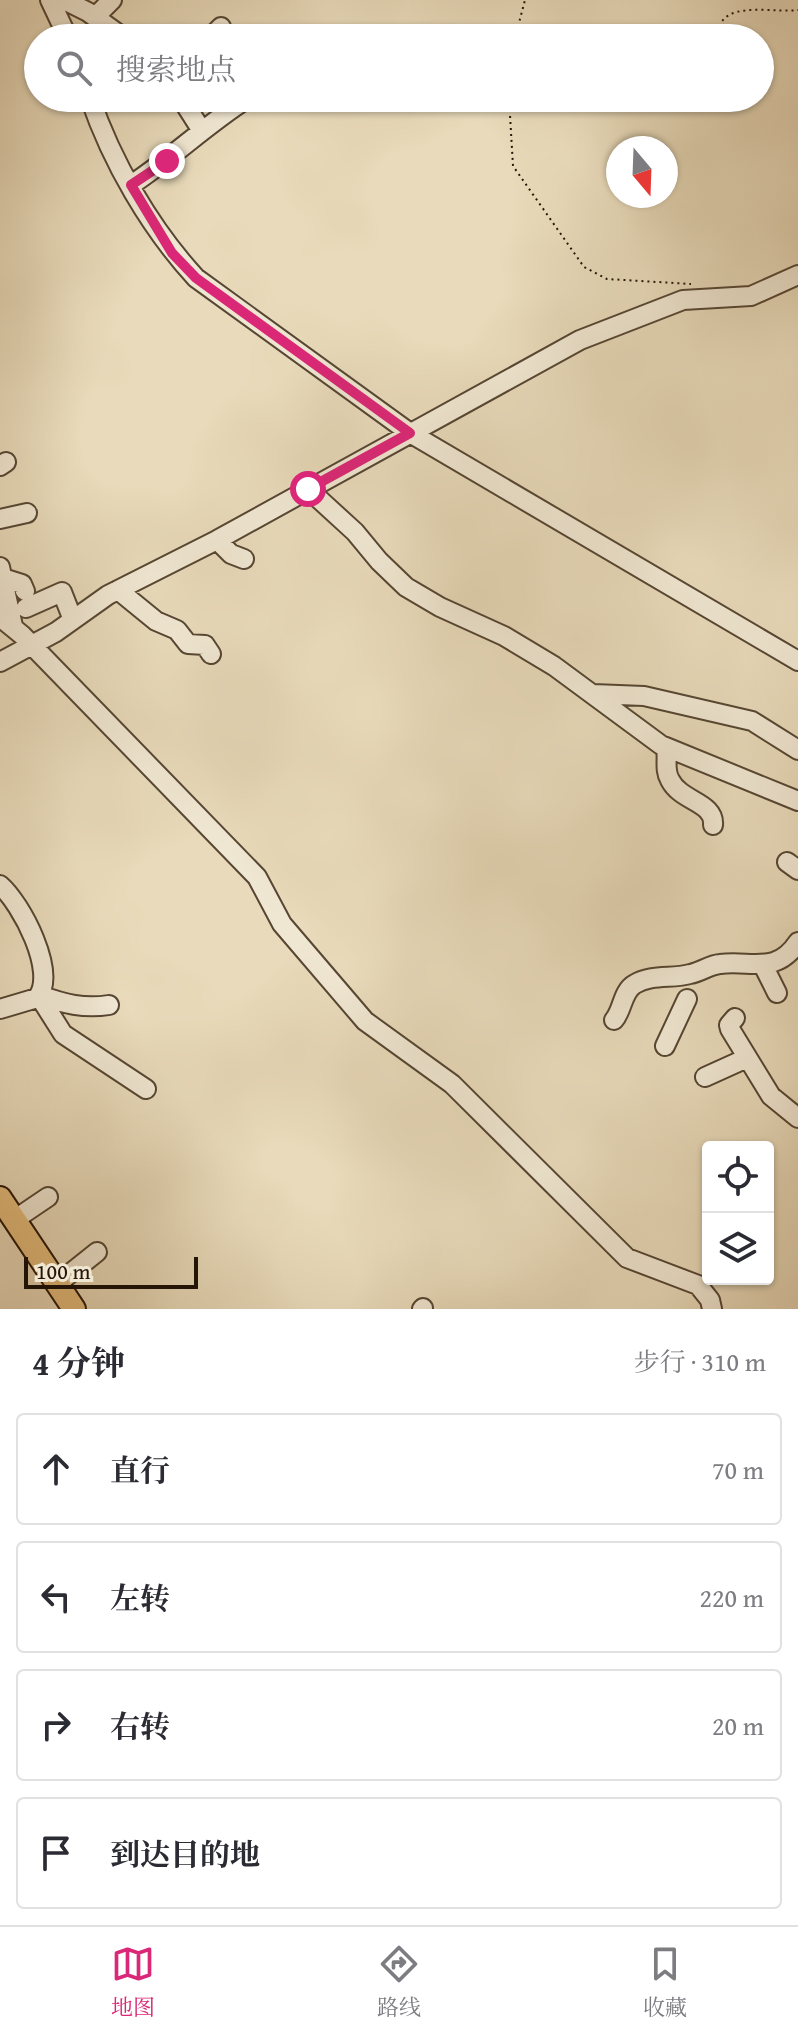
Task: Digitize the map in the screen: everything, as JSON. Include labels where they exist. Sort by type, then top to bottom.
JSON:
[{"type":"main road","points":[[0,1198],[74,1309]]},
{"type":"street","points":[[95,17],[112,0]]},
{"type":"street","points":[[58,2],[105,24]]},
{"type":"street","points":[[58,2],[64,24]]},
{"type":"street","points":[[96,112],[131,185],[172,253],[196,278],[410,433],[798,661]]},
{"type":"street","points":[[190,112],[202,131]]},
{"type":"street","points":[[131,185],[228,112]]},
{"type":"street","points":[[0,662],[118,590],[217,540],[580,340],[683,300],[751,296],[798,275]]},
{"type":"street","points":[[308,489],[355,532],[406,587],[440,607],[504,636],[554,666],[666,747],[798,801]]},
{"type":"street","points":[[0,519],[27,513]]},
{"type":"street","points":[[217,540],[231,554],[244,559]]},
{"type":"street","points":[[2,572],[22,584],[26,600],[62,592],[73,620]]},
{"type":"street","points":[[2,572],[7,621],[257,877],[282,924],[365,1021],[452,1084],[627,1258],[698,1285],[710,1300],[712,1309]]},
{"type":"street","points":[[118,590],[156,621],[177,630],[188,644],[205,645],[211,654]]},
{"type":"street","points":[[593,694],[644,696],[752,721],[798,750]]},
{"type":"street","points":[[666,747],[666,772],[670,781],[688,799],[708,808],[714,818],[713,825]]},
{"type":"street","points":[[0,885],[14,899],[42,959],[44,973],[40,996],[63,1034],[146,1089]]},
{"type":"street","points":[[614,1020],[620,1013],[627,992],[635,984],[690,974],[723,963],[763,965],[795,954]]},
{"type":"street","points":[[763,965],[777,993]]},
{"type":"street","points":[[665,1046],[691,1003],[690,974]]},
{"type":"street","points":[[0,1009],[40,996],[78,1006],[109,1005]]},
{"type":"street","points":[[735,1018],[729,1025],[730,1029],[747,1058],[771,1096],[798,1118]]},
{"type":"street","points":[[705,1077],[747,1058]]},
{"type":"street","points":[[14,1220],[48,1197]]},
{"type":"street","points":[[57,1284],[97,1252]]},
{"type":"path","points":[[519,24],[525,0]]},
{"type":"path","points":[[721,24],[730,15],[761,9],[778,12],[798,10]]},
{"type":"path","points":[[510,112],[513,166],[589,272],[601,278],[626,281],[700,284]]},
{"type":"route","points":[[167,161],[131,185],[172,253],[196,278],[410,433],[308,489]]}]
